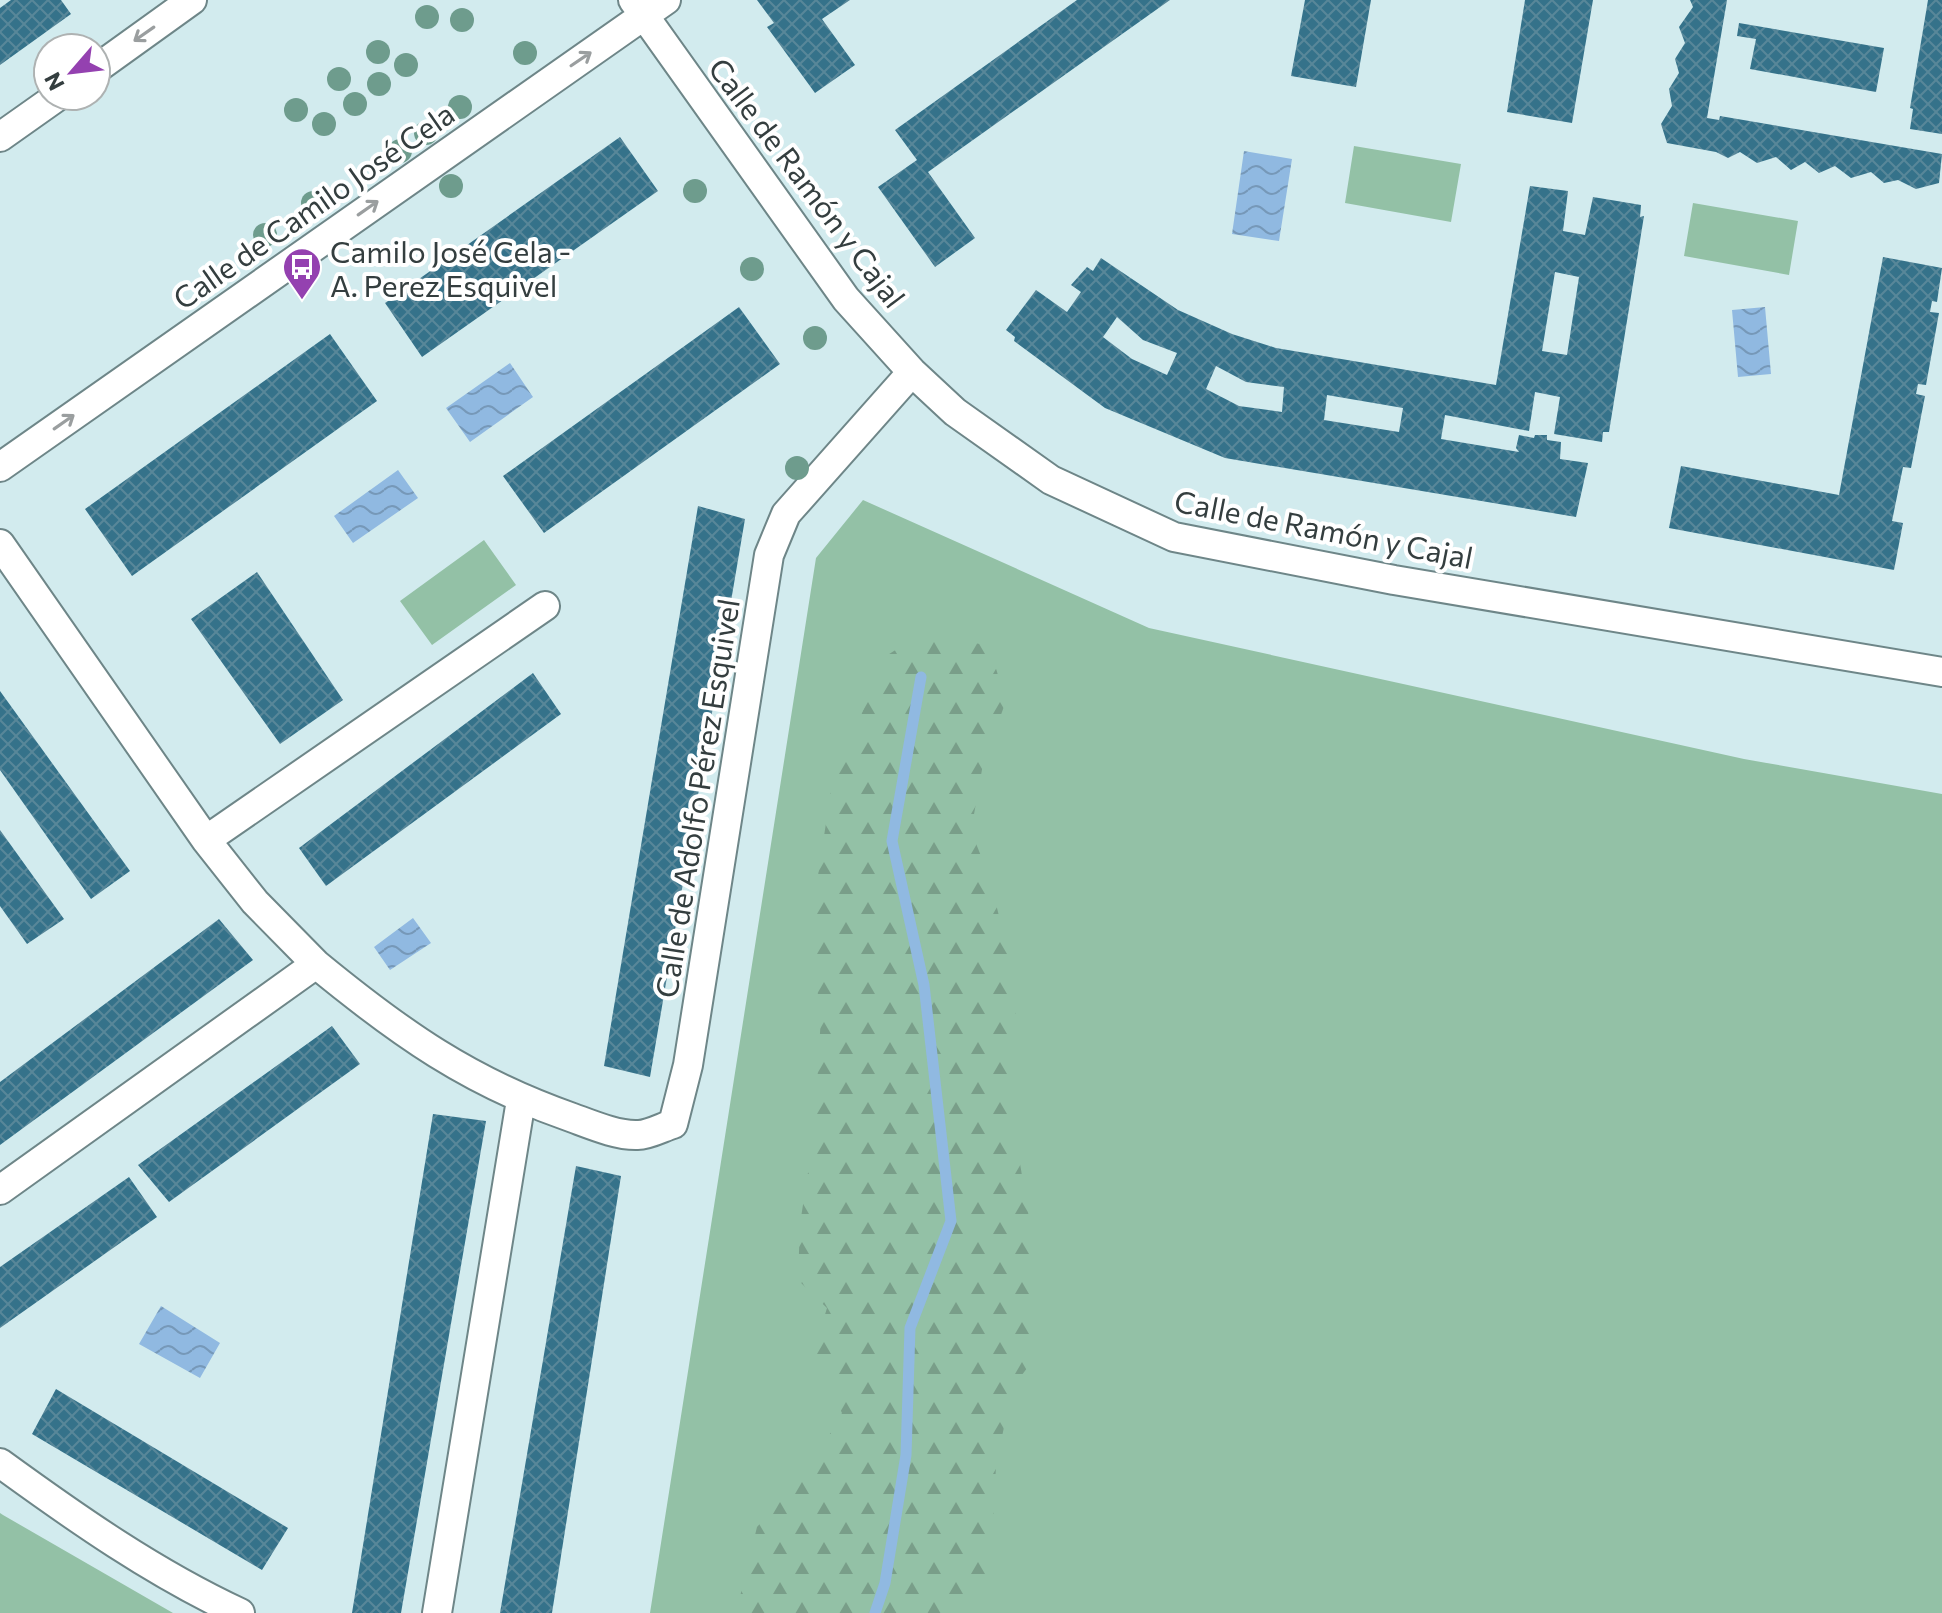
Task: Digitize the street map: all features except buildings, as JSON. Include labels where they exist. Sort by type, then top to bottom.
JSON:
[{"type":"street","points":[[112,58],[192,0]]},
{"type":"street","name":"Calle de Ramón y Cajal","points":[[648,5],[846,299],[912,372],[955,412],[1051,480],[1174,537],[1394,580],[1942,672]]},
{"type":"street","name":"Calle de Camilo José Cela","points":[[0,467],[648,5]]},
{"type":"street","points":[[0,137],[35,112]]},
{"type":"street","name":"Calle de Adolfo Pérez Esquivel","points":[[0,544],[206,840],[255,902],[316,964],[380,1017],[452,1066],[521,1100],[599,1127],[639,1136],[673,1124],[688,1065],[769,555],[786,514],[912,372]]},
{"type":"street","points":[[206,840],[545,606]]},
{"type":"street","points":[[0,1190],[316,964]]},
{"type":"street","points":[[437,1613],[521,1100]]},
{"type":"street","points":[[0,1463],[96,1532],[195,1592],[240,1613]]},
{"type":"green space","points":[[1354,146],[1461,164],[1451,222],[1345,203]]},
{"type":"green space","points":[[1693,203],[1798,221],[1789,275],[1684,256]]},
{"type":"green space","points":[[863,500],[1149,628],[1744,759],[1942,794],[1942,1613],[650,1613],[816,558]]},
{"type":"green space","points":[[484,540],[516,585],[432,645],[400,601]]},
{"type":"green space","points":[[924,632],[989,646],[1006,701],[983,764],[971,831],[989,876],[1016,984],[1013,1122],[1034,1247],[1037,1355],[1012,1388],[996,1466],[990,1577],[948,1607],[947,1613],[736,1613],[757,1527],[810,1468],[842,1413],[813,1354],[827,1308],[798,1280],[800,1224],[814,1134],[821,1016],[809,934],[832,784],[886,656]]},
{"type":"green space","points":[[0,1513],[3,1515],[173,1613],[0,1613]]},
{"type":"water","points":[[1244,151],[1292,159],[1279,241],[1232,234]]},
{"type":"water","points":[[1765,307],[1771,374],[1738,377],[1732,310]]},
{"type":"water","points":[[510,363],[533,397],[470,442],[446,408]]},
{"type":"water","points":[[398,470],[418,498],[353,543],[334,516]]},
{"type":"water","points":[[413,918],[431,943],[390,970],[374,947]]},
{"type":"water","points":[[161,1306],[220,1343],[200,1378],[139,1344]]},
{"type":"waterway","points":[[875,1613],[885,1583],[906,1455],[910,1328],[951,1221],[924,985],[892,841],[921,677]]},
{"type":"place","name":"Camilo José Cela - A. Perez Esquivel","points":[[302,301]]}]
